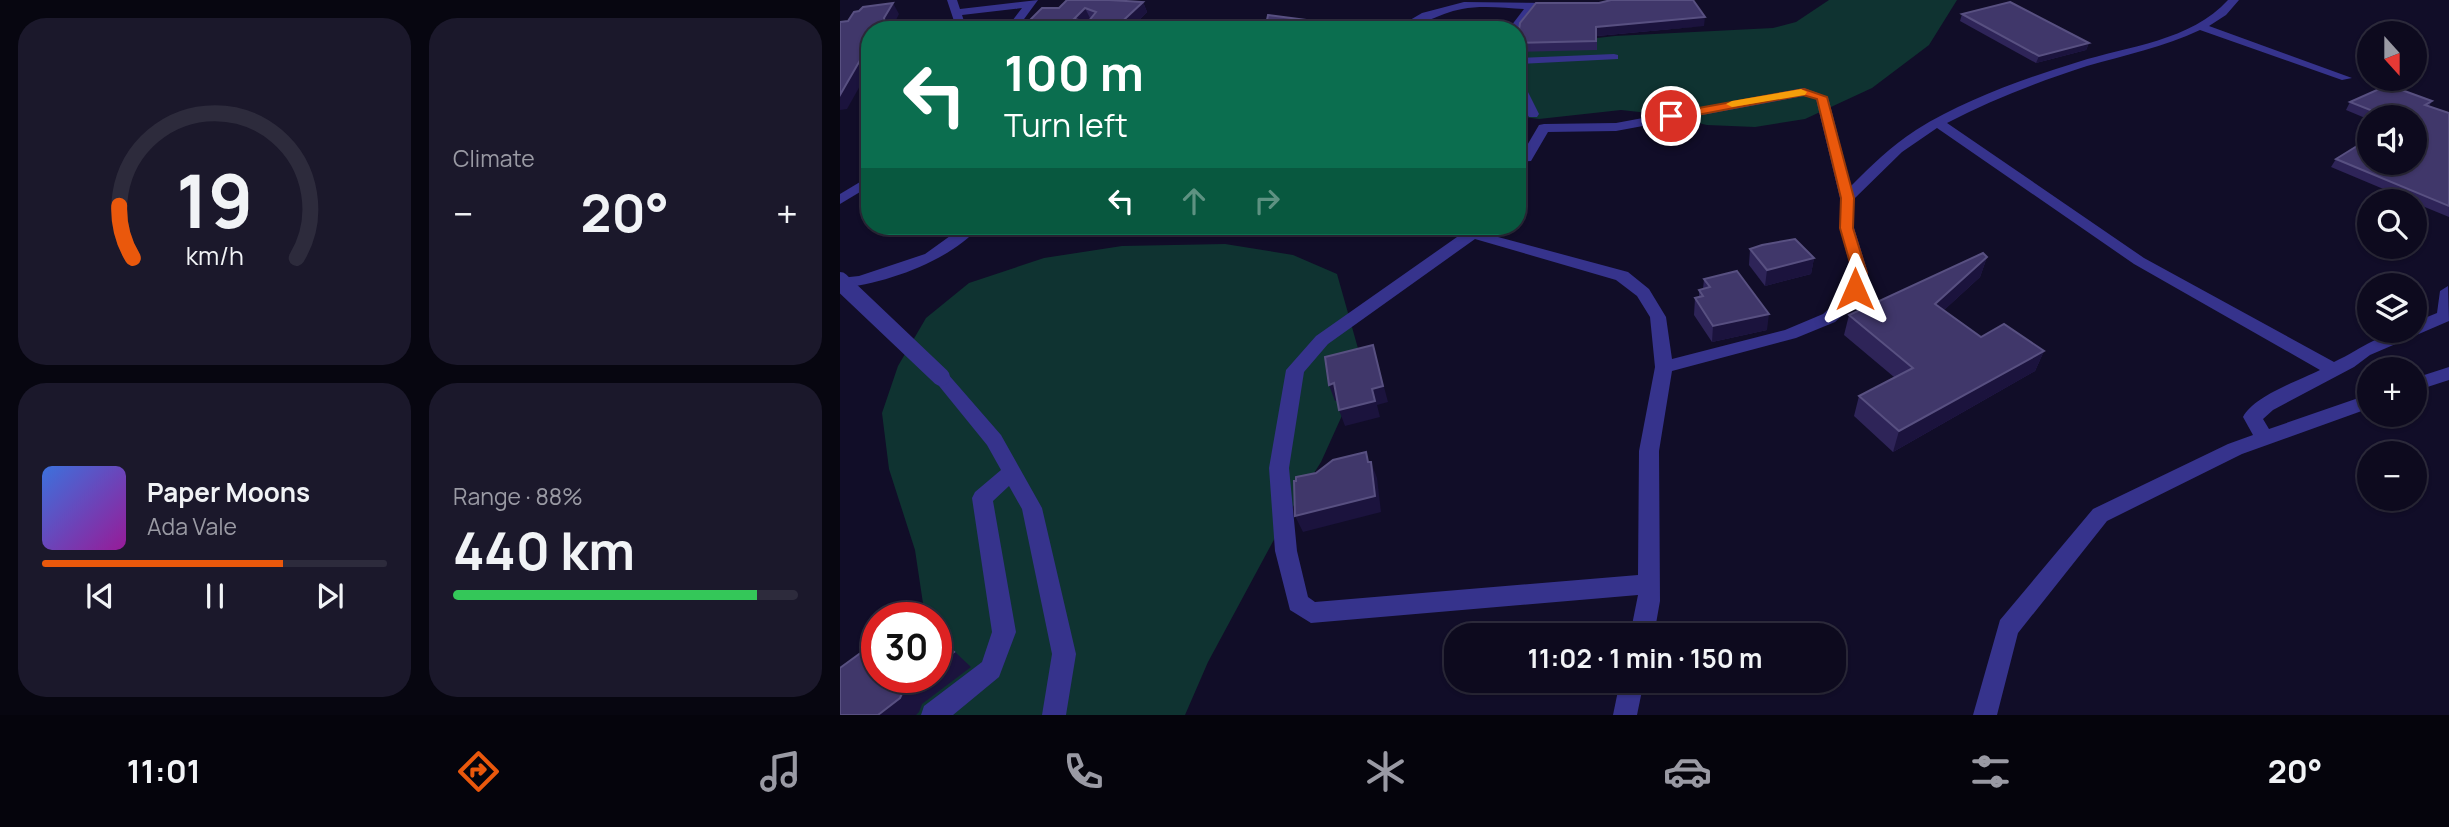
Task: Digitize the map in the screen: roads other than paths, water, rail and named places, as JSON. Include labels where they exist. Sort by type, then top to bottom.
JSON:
[{"type":"street","points":[[951,0],[958,21]]},
{"type":"street","points":[[1847,198],[1878,167],[1938,123],[2081,65],[2201,27],[2228,10],[2234,0]]},
{"type":"street","points":[[956,13],[1030,2],[1027,11],[1018,21]]},
{"type":"street","points":[[1415,21],[1467,2],[1573,6]]},
{"type":"street","points":[[1520,21],[1532,6]]},
{"type":"street","points":[[1273,21],[1296,21]]},
{"type":"street","points":[[2201,27],[2346,78]]},
{"type":"street","points":[[1526,61],[1614,57]]},
{"type":"street","points":[[1544,128],[1616,127],[1804,92],[1822,97],[1847,198],[1847,228],[1860,273],[1855,289],[1846,303],[1829,318],[1790,334],[1664,368]]},
{"type":"street","points":[[1526,101],[1532,114],[1544,128]]},
{"type":"street","points":[[1526,113],[1532,114]]},
{"type":"street","points":[[1938,123],[2139,261],[2334,370]]},
{"type":"street","points":[[1526,156],[1544,128]]},
{"type":"street","points":[[840,200],[861,186]]},
{"type":"street","points":[[840,282],[861,281],[930,257],[961,235]]},
{"type":"street","points":[[1471,235],[1322,340],[1295,370],[1279,468],[1286,551],[1298,603],[1311,612],[1649,584]]},
{"type":"street","points":[[1476,235],[1622,276],[1643,293],[1658,317],[1664,368],[1649,452],[1649,601],[1644,623]]},
{"type":"street","points":[[840,282],[940,377],[994,440],[1032,508],[1064,654],[1054,715]]},
{"type":"street","points":[[2427,324],[2445,316],[2448,291]]},
{"type":"street","points":[[2265,439],[2252,417],[2266,405],[2383,343]]},
{"type":"street","points":[[2427,381],[2449,373]]},
{"type":"street","points":[[1985,715],[2008,628],[2100,515],[2235,449],[2357,406]]},
{"type":"street","points":[[933,715],[991,669],[1004,632],[982,498],[1012,472]]},
{"type":"street","points":[[1625,715],[1630,693]]}]
